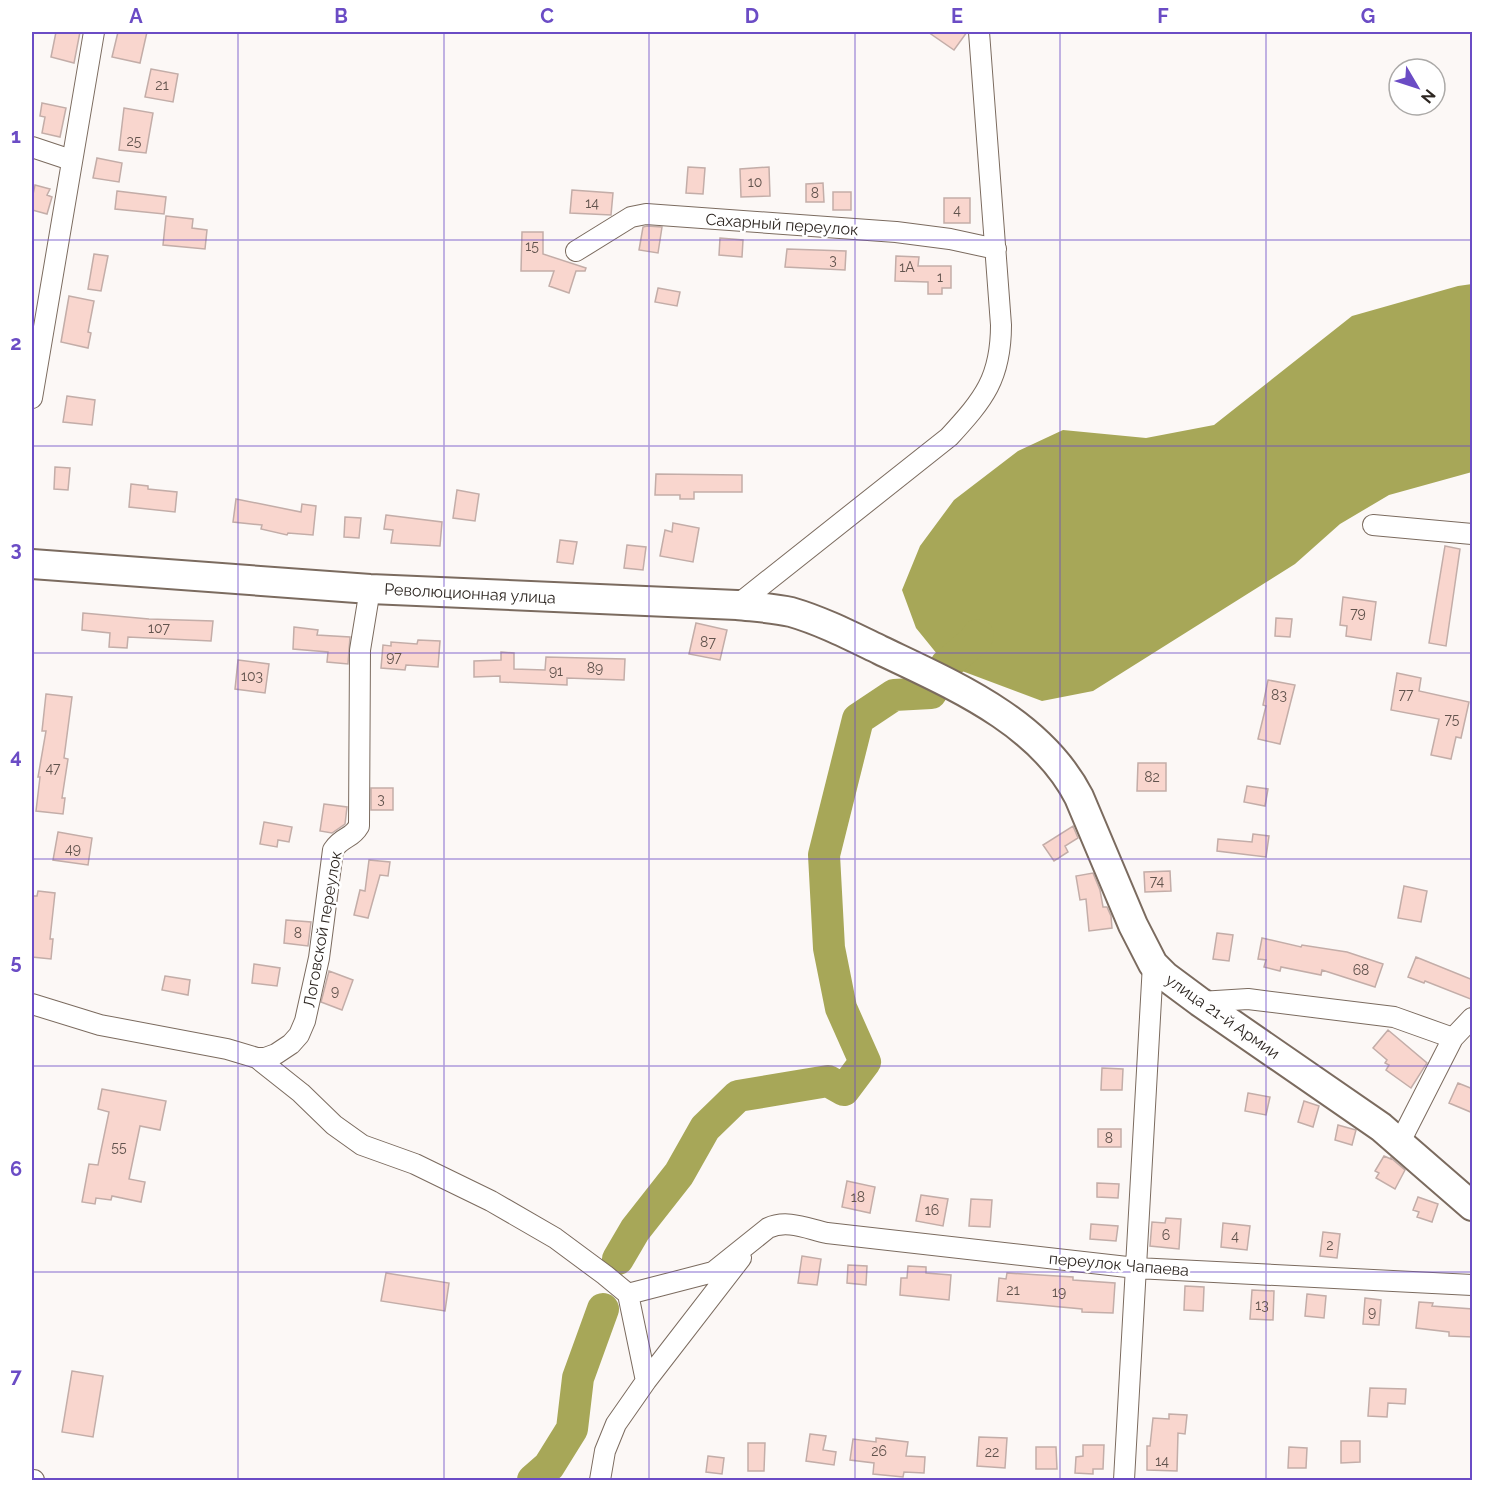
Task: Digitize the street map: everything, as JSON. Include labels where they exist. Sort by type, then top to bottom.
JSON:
[{"type":"main road","name":"Революционная улица","points":[[32,564],[370,589],[737,605],[778,609],[807,617],[898,659]]},
{"type":"main road","name":"улица 21-й Армии","points":[[898,659],[971,696],[1006,717],[1047,750],[1070,780],[1089,817],[1137,934],[1153,964],[1165,976],[1358,1110],[1400,1142],[1473,1206]]},
{"type":"street","points":[[32,398],[39,313],[71,160],[94,32]]},
{"type":"street","points":[[737,605],[949,437],[978,404],[990,386],[997,369],[1001,325],[979,32]]},
{"type":"street","points":[[32,147],[71,160]]},
{"type":"street","name":"Сахарный переулок","points":[[576,251],[631,217],[646,214],[896,232],[950,239],[996,249]]},
{"type":"street","points":[[1373,525],[1473,534]]},
{"type":"street","name":"Логовской переулок","points":[[257,1058],[276,1054],[291,1044],[298,1035],[307,1012],[319,958],[333,850],[339,841],[354,835],[359,826],[360,650],[370,589]]},
{"type":"street","points":[[1124,1480],[1153,964]]},
{"type":"street","points":[[1200,1002],[1248,999],[1394,1017],[1453,1038]]},
{"type":"street","points":[[32,1004],[100,1025],[227,1049],[257,1058],[301,1093],[334,1125],[362,1145],[415,1164],[491,1201],[555,1238],[628,1294],[646,1382]]},
{"type":"street","points":[[1400,1142],[1453,1038],[1473,1018]]},
{"type":"street","name":"переулок Чапаева","points":[[751,1243],[768,1228],[785,1223],[828,1233],[1136,1268],[1473,1285]]},
{"type":"street","points":[[628,1294],[713,1272],[751,1243]]},
{"type":"street","points":[[600,1480],[609,1437],[616,1424],[751,1243]]},
{"type":"shaded area","points":[[1472,284],[1472,472],[1389,495],[1340,524],[1295,564],[1093,691],[1042,701],[946,665],[916,628],[902,590],[920,546],[954,500],[1018,451],[1063,430],[1146,438],[1214,425],[1352,316]]},
{"type":"building","points":[[56,32],[80,32],[74,63],[51,57]]},
{"type":"building","points":[[118,32],[147,32],[140,63],[112,57]]},
{"type":"building","points":[[928,32],[967,32],[954,50]]},
{"type":"building","points":[[151,69],[178,74],[173,102],[145,97]]},
{"type":"building","points":[[42,103],[66,108],[60,137],[42,133],[45,117],[40,116]]},
{"type":"building","points":[[124,108],[153,113],[146,153],[119,150]]},
{"type":"building","points":[[97,158],[122,163],[119,182],[93,178]]},
{"type":"building","points":[[688,167],[705,168],[703,194],[686,193]]},
{"type":"building","points":[[769,167],[770,196],[741,197],[740,169]]},
{"type":"building","points":[[823,183],[824,202],[806,202],[806,184]]},
{"type":"building","points":[[35,185],[50,189],[47,195],[52,197],[47,214],[32,210]]},
{"type":"building","points":[[572,190],[613,193],[611,215],[570,213]]},
{"type":"building","points":[[117,191],[166,197],[164,214],[115,209]]},
{"type":"building","points":[[833,192],[851,192],[851,210],[833,210]]},
{"type":"building","points":[[944,198],[970,198],[970,223],[944,223]]},
{"type":"building","points":[[166,216],[193,219],[192,228],[207,230],[205,249],[163,245]]},
{"type":"building","points":[[643,227],[662,227],[658,253],[639,250]]},
{"type":"building","points":[[522,232],[543,232],[543,254],[586,268],[585,271],[576,271],[569,293],[549,286],[554,271],[521,271]]},
{"type":"building","points":[[720,238],[743,240],[742,257],[719,255]]},
{"type":"building","points":[[787,249],[846,251],[845,270],[785,267]]},
{"type":"building","points":[[94,254],[108,256],[101,291],[88,289]]},
{"type":"building","points":[[896,256],[919,257],[918,266],[951,266],[951,288],[942,288],[942,294],[928,294],[928,282],[895,281]]},
{"type":"building","points":[[658,288],[680,292],[677,306],[655,302]]},
{"type":"building","points":[[69,296],[94,301],[88,332],[91,333],[88,348],[61,342]]},
{"type":"building","points":[[67,396],[95,400],[92,425],[63,422]]},
{"type":"building","points":[[55,467],[70,468],[68,490],[54,489]]},
{"type":"building","points":[[656,474],[742,475],[742,492],[694,492],[694,499],[680,499],[680,495],[655,495]]},
{"type":"building","points":[[131,484],[148,486],[148,489],[177,492],[175,512],[129,507]]},
{"type":"building","points":[[457,490],[479,494],[475,521],[453,518]]},
{"type":"building","points":[[236,499],[301,512],[302,504],[316,506],[313,535],[288,533],[287,535],[261,529],[262,525],[233,522]]},
{"type":"building","points":[[386,515],[442,522],[440,546],[391,543],[393,530],[384,529]]},
{"type":"building","points":[[345,517],[361,518],[359,538],[344,537]]},
{"type":"building","points":[[673,523],[699,528],[693,562],[660,556],[665,530],[672,532]]},
{"type":"building","points":[[560,540],[577,542],[573,564],[557,562]]},
{"type":"building","points":[[627,545],[646,547],[643,570],[624,568]]},
{"type":"building","points":[[1445,546],[1460,549],[1446,646],[1429,643]]},
{"type":"building","points":[[1343,597],[1376,602],[1371,640],[1346,636],[1347,626],[1340,625]]},
{"type":"building","points":[[83,613],[149,619],[213,621],[211,641],[128,637],[127,648],[109,647],[110,633],[82,630]]},
{"type":"building","points":[[1276,618],[1292,619],[1290,637],[1275,636]]},
{"type":"building","points":[[696,623],[727,630],[720,660],[689,654]]},
{"type":"building","points":[[294,627],[318,630],[317,635],[350,637],[348,664],[327,662],[328,652],[293,649]]},
{"type":"building","points":[[418,640],[440,641],[438,667],[406,665],[405,670],[381,668],[383,645],[391,646],[391,642],[417,644]]},
{"type":"building","points":[[501,652],[514,653],[514,669],[545,670],[546,657],[625,659],[624,680],[567,678],[567,685],[500,682],[500,676],[474,677],[474,661],[501,660]]},
{"type":"building","points":[[238,660],[269,664],[265,693],[235,689]]},
{"type":"building","points":[[1397,673],[1421,678],[1419,691],[1469,702],[1461,738],[1456,737],[1451,759],[1431,755],[1439,719],[1391,710]]},
{"type":"building","points":[[1268,680],[1295,685],[1280,744],[1258,739],[1266,706],[1263,705]]},
{"type":"building","points":[[46,694],[72,697],[64,758],[68,759],[62,798],[65,798],[63,814],[36,811],[40,777],[38,777],[46,731],[42,731]]},
{"type":"building","points":[[1138,763],[1166,763],[1166,791],[1137,791]]},
{"type":"building","points":[[1247,786],[1268,789],[1265,806],[1244,802]]},
{"type":"building","points":[[371,788],[393,788],[393,810],[371,810]]},
{"type":"building","points":[[324,804],[347,807],[345,824],[332,833],[320,831]]},
{"type":"building","points":[[264,822],[292,827],[289,842],[278,840],[277,847],[260,844]]},
{"type":"building","points":[[1073,826],[1078,838],[1065,846],[1068,852],[1054,861],[1043,845]]},
{"type":"building","points":[[58,832],[92,838],[88,865],[53,860]]},
{"type":"building","points":[[1253,834],[1269,836],[1266,857],[1217,851],[1218,839],[1252,842]]},
{"type":"building","points":[[369,860],[390,862],[388,876],[380,875],[368,918],[354,915],[360,890],[365,891]]},
{"type":"building","points":[[1170,871],[1171,891],[1145,892],[1144,872]]},
{"type":"building","points":[[1093,873],[1100,890],[1103,907],[1107,907],[1111,916],[1112,928],[1089,931],[1086,899],[1080,900],[1076,876]]},
{"type":"building","points":[[1404,886],[1427,891],[1421,922],[1398,918]]},
{"type":"building","points":[[38,891],[55,893],[50,939],[53,939],[51,959],[32,957],[32,896],[37,896]]},
{"type":"building","points":[[286,920],[311,922],[308,946],[284,943]]},
{"type":"building","points":[[1217,933],[1233,935],[1229,961],[1213,959]]},
{"type":"building","points":[[1262,938],[1301,947],[1302,945],[1347,952],[1383,964],[1375,987],[1322,970],[1321,975],[1281,967],[1280,971],[1264,967],[1266,960],[1258,959]]},
{"type":"building","points":[[1416,957],[1473,980],[1473,1000],[1425,981],[1424,983],[1408,977]]},
{"type":"building","points":[[254,964],[280,968],[277,986],[252,983]]},
{"type":"building","points":[[329,971],[353,980],[342,1010],[321,1002]]},
{"type":"building","points":[[165,976],[190,980],[188,995],[162,990]]},
{"type":"building","points":[[1388,1030],[1427,1063],[1411,1088],[1386,1070],[1389,1065],[1385,1063],[1387,1060],[1373,1048]]},
{"type":"building","points":[[1102,1068],[1123,1069],[1122,1090],[1101,1090]]},
{"type":"building","points":[[1458,1083],[1473,1089],[1473,1113],[1449,1103]]},
{"type":"building","points":[[102,1089],[166,1101],[160,1130],[140,1126],[129,1179],[145,1182],[141,1202],[112,1196],[111,1200],[96,1198],[95,1204],[82,1202],[89,1164],[98,1165],[109,1112],[98,1109]]},
{"type":"building","points":[[1248,1093],[1270,1097],[1266,1115],[1245,1111]]},
{"type":"building","points":[[1304,1101],[1319,1106],[1313,1127],[1298,1122]]},
{"type":"building","points":[[1338,1125],[1356,1130],[1352,1145],[1335,1140]]},
{"type":"building","points":[[1098,1129],[1121,1129],[1121,1147],[1098,1147]]},
{"type":"building","points":[[1384,1156],[1391,1158],[1405,1170],[1395,1189],[1376,1178],[1379,1173],[1375,1171]]},
{"type":"building","points":[[847,1181],[875,1187],[870,1213],[842,1207]]},
{"type":"building","points":[[1097,1183],[1119,1184],[1118,1198],[1097,1197]]},
{"type":"building","points":[[921,1195],[948,1199],[943,1226],[916,1221]]},
{"type":"building","points":[[1418,1197],[1438,1204],[1432,1222],[1417,1217],[1419,1212],[1413,1210]]},
{"type":"building","points":[[971,1199],[992,1200],[990,1227],[969,1226]]},
{"type":"building","points":[[1166,1218],[1181,1219],[1179,1249],[1150,1246],[1152,1222],[1165,1223]]},
{"type":"building","points":[[1223,1223],[1250,1226],[1247,1250],[1221,1247]]},
{"type":"building","points":[[1091,1224],[1118,1226],[1116,1241],[1090,1239]]},
{"type":"building","points":[[1323,1232],[1340,1234],[1337,1258],[1320,1256]]},
{"type":"building","points":[[802,1256],[821,1259],[817,1285],[798,1283]]},
{"type":"building","points":[[848,1265],[867,1266],[866,1285],[847,1283]]},
{"type":"building","points":[[908,1266],[926,1267],[926,1273],[951,1275],[949,1300],[900,1295],[901,1278],[907,1278]]},
{"type":"building","points":[[386,1273],[449,1283],[445,1311],[381,1301]]},
{"type":"building","points":[[1007,1273],[1073,1277],[1073,1280],[1115,1283],[1113,1313],[1082,1312],[1082,1309],[997,1301],[999,1278],[1006,1279]]},
{"type":"building","points":[[1185,1286],[1204,1287],[1203,1311],[1184,1310]]},
{"type":"building","points":[[1252,1290],[1274,1291],[1273,1320],[1250,1319]]},
{"type":"building","points":[[1307,1294],[1326,1296],[1324,1318],[1305,1316]]},
{"type":"building","points":[[1365,1298],[1381,1300],[1379,1325],[1363,1324]]},
{"type":"building","points":[[1419,1302],[1433,1303],[1432,1306],[1473,1309],[1473,1337],[1449,1336],[1449,1332],[1416,1328]]},
{"type":"building","points":[[72,1371],[103,1376],[93,1437],[62,1432]]},
{"type":"building","points":[[1370,1388],[1406,1389],[1405,1404],[1388,1403],[1387,1417],[1368,1416]]},
{"type":"building","points":[[1169,1414],[1187,1415],[1185,1434],[1178,1433],[1177,1471],[1147,1470],[1147,1446],[1150,1446],[1153,1418],[1169,1419]]},
{"type":"building","points":[[810,1434],[826,1436],[823,1450],[836,1452],[834,1465],[806,1461]]},
{"type":"building","points":[[979,1437],[1007,1438],[1005,1468],[977,1466]]},
{"type":"building","points":[[876,1438],[908,1442],[906,1456],[925,1457],[924,1473],[904,1472],[903,1477],[873,1474],[874,1463],[850,1460],[853,1439],[876,1442]]},
{"type":"building","points":[[1341,1441],[1360,1441],[1360,1462],[1341,1463]]},
{"type":"building","points":[[748,1443],[765,1443],[764,1471],[748,1471]]},
{"type":"building","points":[[1083,1445],[1104,1445],[1103,1469],[1093,1469],[1093,1474],[1075,1473],[1076,1457],[1083,1456]]},
{"type":"building","points":[[1036,1447],[1056,1447],[1057,1469],[1036,1469]]},
{"type":"building","points":[[1289,1447],[1307,1448],[1306,1468],[1288,1468]]},
{"type":"building","points":[[708,1456],[724,1458],[722,1474],[706,1472]]},
{"type":"waterway","points":[[618,1259],[635,1230],[679,1174],[705,1128],[738,1096],[828,1081],[844,1090],[865,1062],[841,1008],[829,948],[824,855],[858,719],[894,695],[931,693],[946,665],[978,635]]},
{"type":"waterway","points":[[533,1480],[549,1466],[572,1429],[578,1378],[603,1309]]}]
